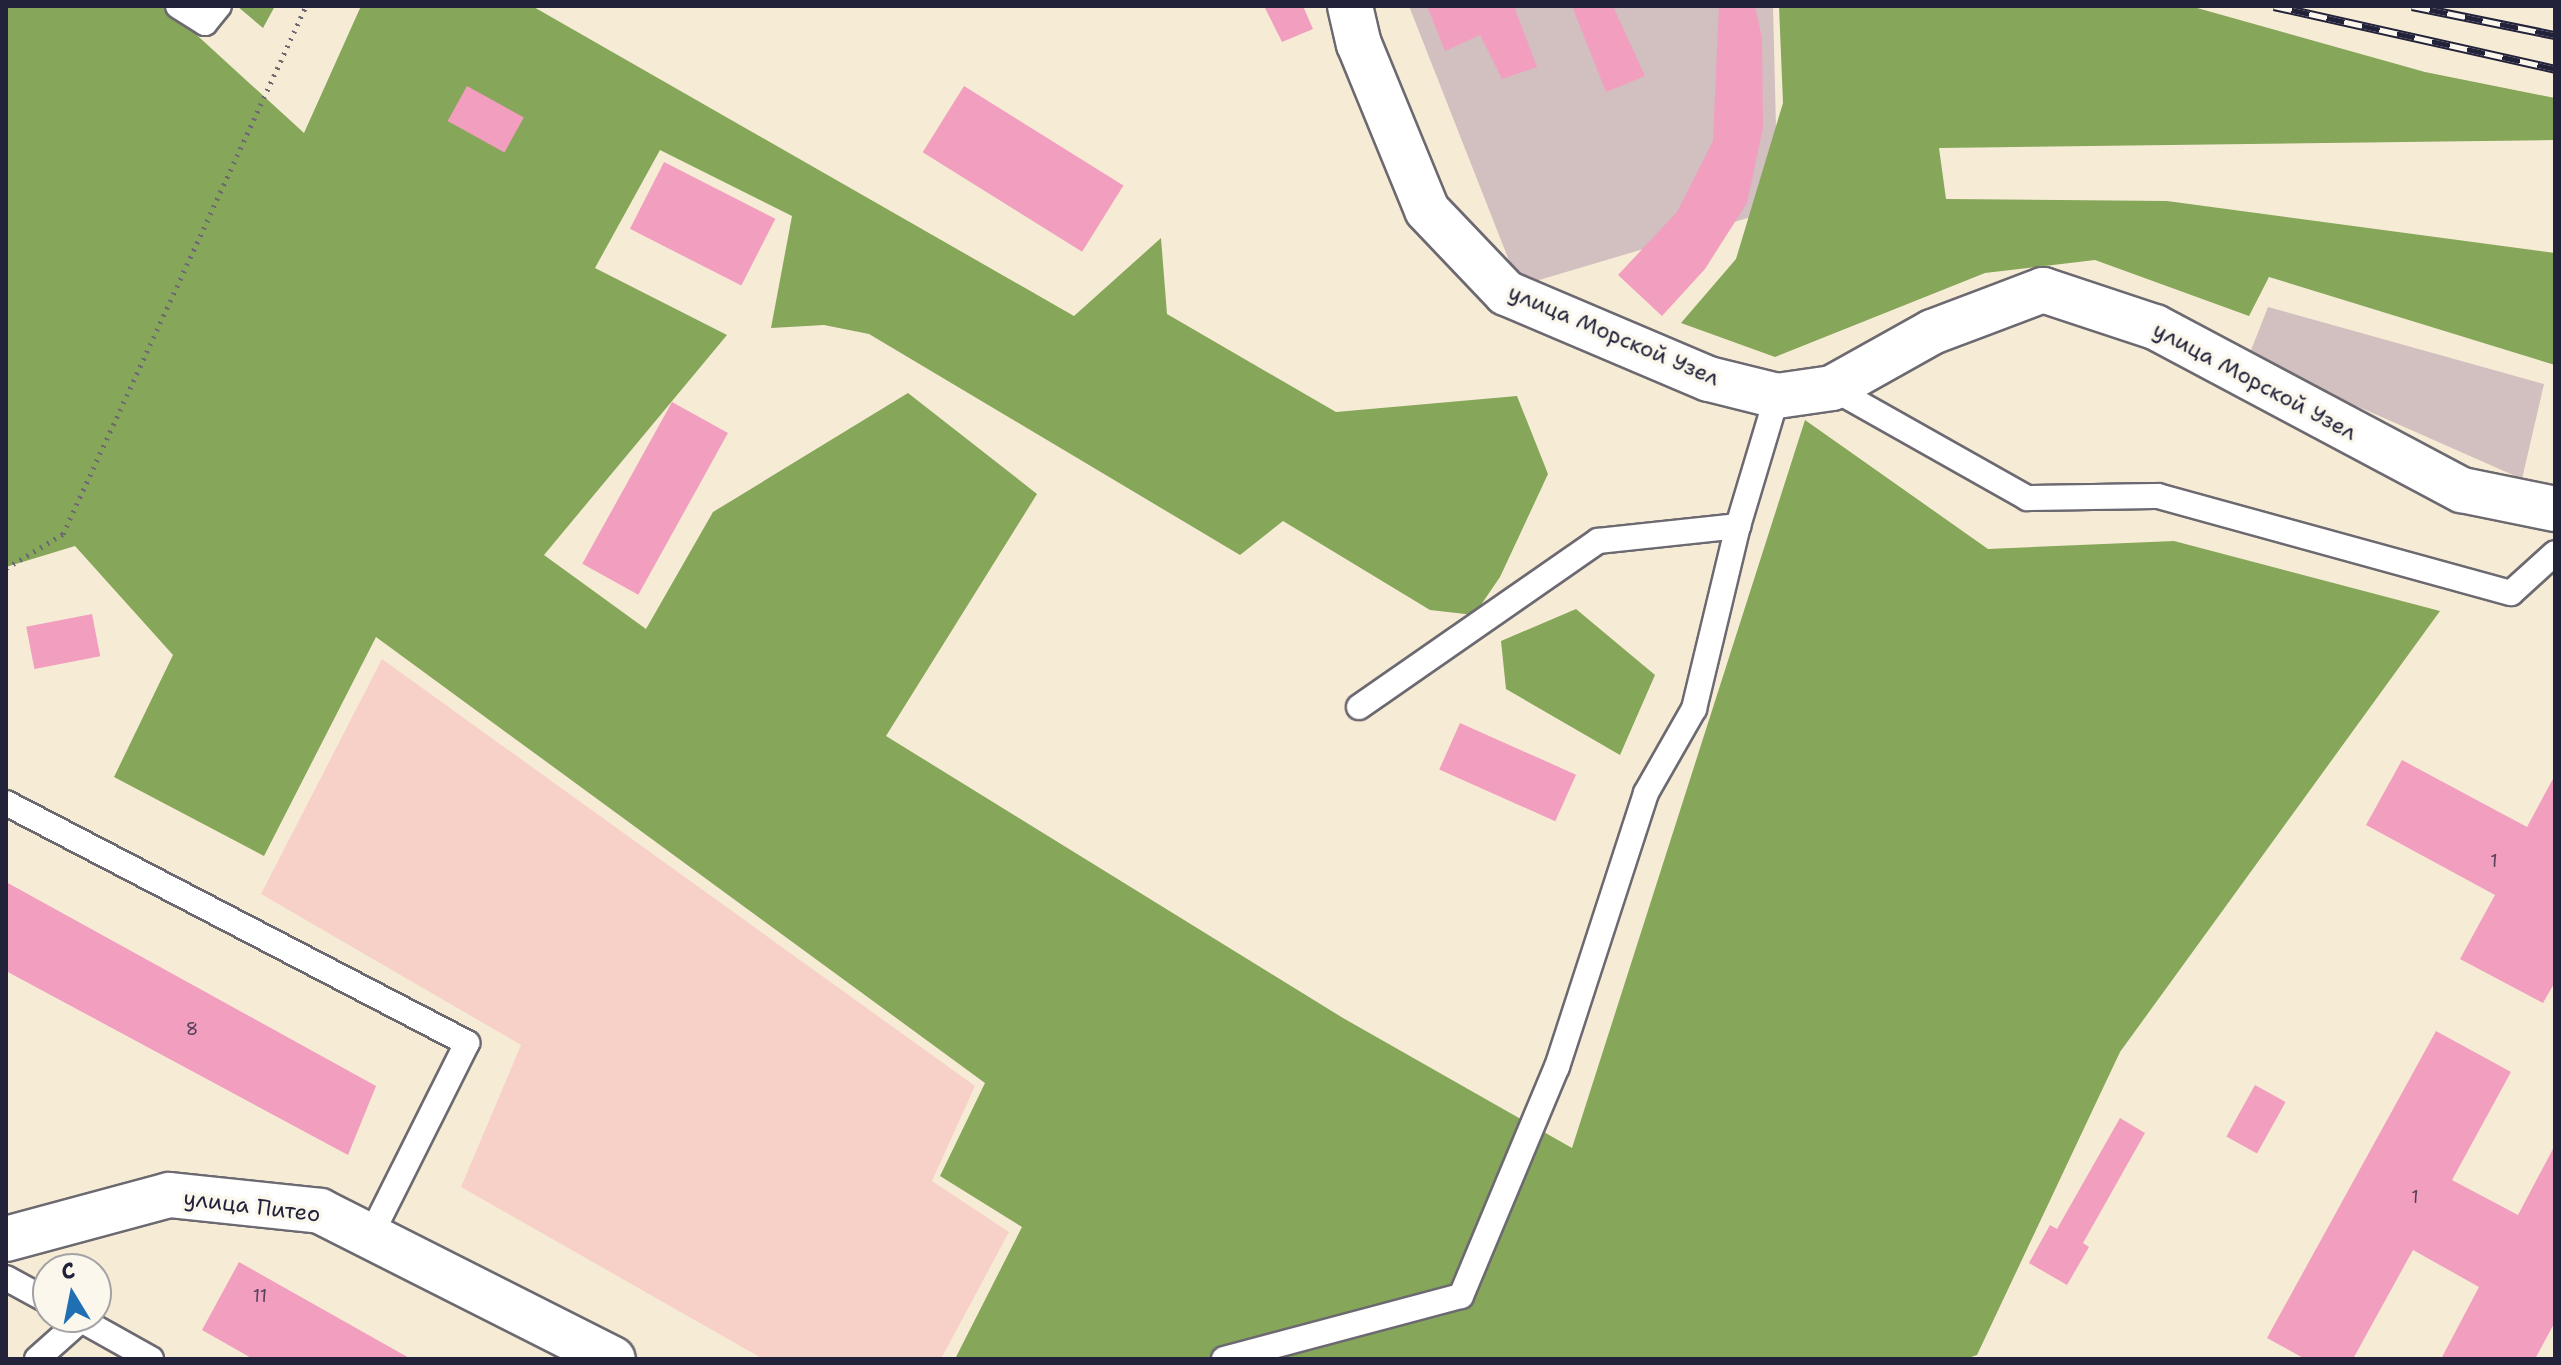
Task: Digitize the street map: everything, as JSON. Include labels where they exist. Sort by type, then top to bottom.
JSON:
[{"type":"street","name":"улица Морской Узел","points":[[1350,6],[1359,44],[1427,210],[1506,293],[1709,379],[1777,396],[1832,388],[1932,332],[2043,290],[2155,327],[2462,490],[2555,509]]},
{"type":"street","name":"улица Питео","points":[[6,1239],[169,1195],[320,1211],[613,1359]]},
{"type":"lane","points":[[178,6],[205,23],[219,6]]},
{"type":"lane","points":[[1832,388],[2027,498],[2158,496],[2511,593],[2555,553]]},
{"type":"lane","points":[[1224,1359],[1461,1296],[1557,1067],[1646,793],[1694,709],[1738,526],[1777,396]]},
{"type":"lane","points":[[1359,707],[1598,541],[1738,526]]},
{"type":"lane","points":[[6,803],[467,1043],[370,1237]]},
{"type":"lane","points":[[6,1278],[32,1292]]},
{"type":"lane","points":[[37,1359],[63,1333]]},
{"type":"lane","points":[[105,1333],[151,1359]]},
{"type":"path","points":[[6,568],[63,534],[306,6]]},
{"type":"shaded area","points":[[1409,6],[1773,6],[1778,209],[1519,286]]},
{"type":"shaded area","points":[[2268,307],[2544,384],[2522,479],[2248,358]]},
{"type":"shaded area","points":[[382,659],[975,1086],[932,1181],[1009,1232],[941,1359],[763,1359],[461,1187],[521,1045],[261,894]]},
{"type":"green space","points":[[6,6],[165,6],[304,133],[361,6],[532,6],[1074,316],[1161,238],[1167,314],[1336,412],[1517,396],[1548,474],[1500,577],[1474,615],[1430,610],[1283,521],[1240,555],[869,334],[824,325],[771,328],[792,216],[660,150],[595,268],[727,335],[544,555],[646,629],[713,512],[908,393],[1037,494],[886,736],[1343,1018],[1572,1148],[1805,420],[1988,549],[2174,541],[2440,611],[2120,1052],[1977,1355],[1965,1359],[955,1359],[1022,1227],[940,1176],[985,1083],[376,637],[264,856],[114,777],[173,655],[75,546],[6,567]]},
{"type":"green space","points":[[237,6],[275,6],[263,28]]},
{"type":"green space","points":[[1779,6],[2190,6],[2425,72],[2555,98],[2555,140],[1939,148],[1946,199],[2167,201],[2555,253],[2555,365],[2269,277],[2249,316],[2095,260],[1985,273],[1775,357],[1681,323],[1736,259],[1783,103]]},
{"type":"green space","points":[[1576,609],[1655,675],[1620,755],[1506,689],[1501,641]]},
{"type":"building","points":[[1264,6],[1303,6],[1313,29],[1282,42]]},
{"type":"building","points":[[1427,6],[1514,6],[1537,67],[1502,79],[1480,35],[1445,51]]},
{"type":"building","points":[[1572,6],[1613,6],[1645,76],[1606,92]]},
{"type":"building","points":[[1719,6],[1755,6],[1762,38],[1763,128],[1747,203],[1705,269],[1662,316],[1618,275],[1677,212],[1713,141]]},
{"type":"building","points":[[467,86],[524,118],[504,152],[448,121]]},
{"type":"building","points":[[964,86],[1123,186],[1082,252],[923,152]]},
{"type":"building","points":[[664,162],[775,219],[741,286],[630,229]]},
{"type":"building","points":[[672,402],[728,433],[638,595],[582,564]]},
{"type":"building","points":[[92,614],[100,656],[34,669],[26,627]]},
{"type":"building","points":[[1460,723],[1576,775],[1555,821],[1439,770]]},
{"type":"building","points":[[2402,760],[2527,827],[2555,775],[2555,982],[2543,1003],[2460,959],[2495,895],[2366,825]]},
{"type":"building","points":[[6,882],[376,1086],[348,1155],[6,971]]},
{"type":"building","points":[[2436,1031],[2511,1072],[2452,1180],[2518,1215],[2555,1145],[2555,1322],[2535,1359],[2441,1359],[2479,1287],[2413,1250],[2353,1359],[2305,1359],[2267,1338]]},
{"type":"building","points":[[2255,1085],[2286,1102],[2257,1154],[2226,1137]]},
{"type":"building","points":[[2120,1118],[2145,1133],[2083,1243],[2089,1247],[2067,1285],[2029,1263],[2050,1225],[2057,1229]]},
{"type":"building","points":[[239,1262],[411,1359],[253,1359],[202,1330]]},
{"type":"railway","points":[[2274,6],[2555,69]]},
{"type":"railway","points":[[2412,6],[2555,35]]}]
